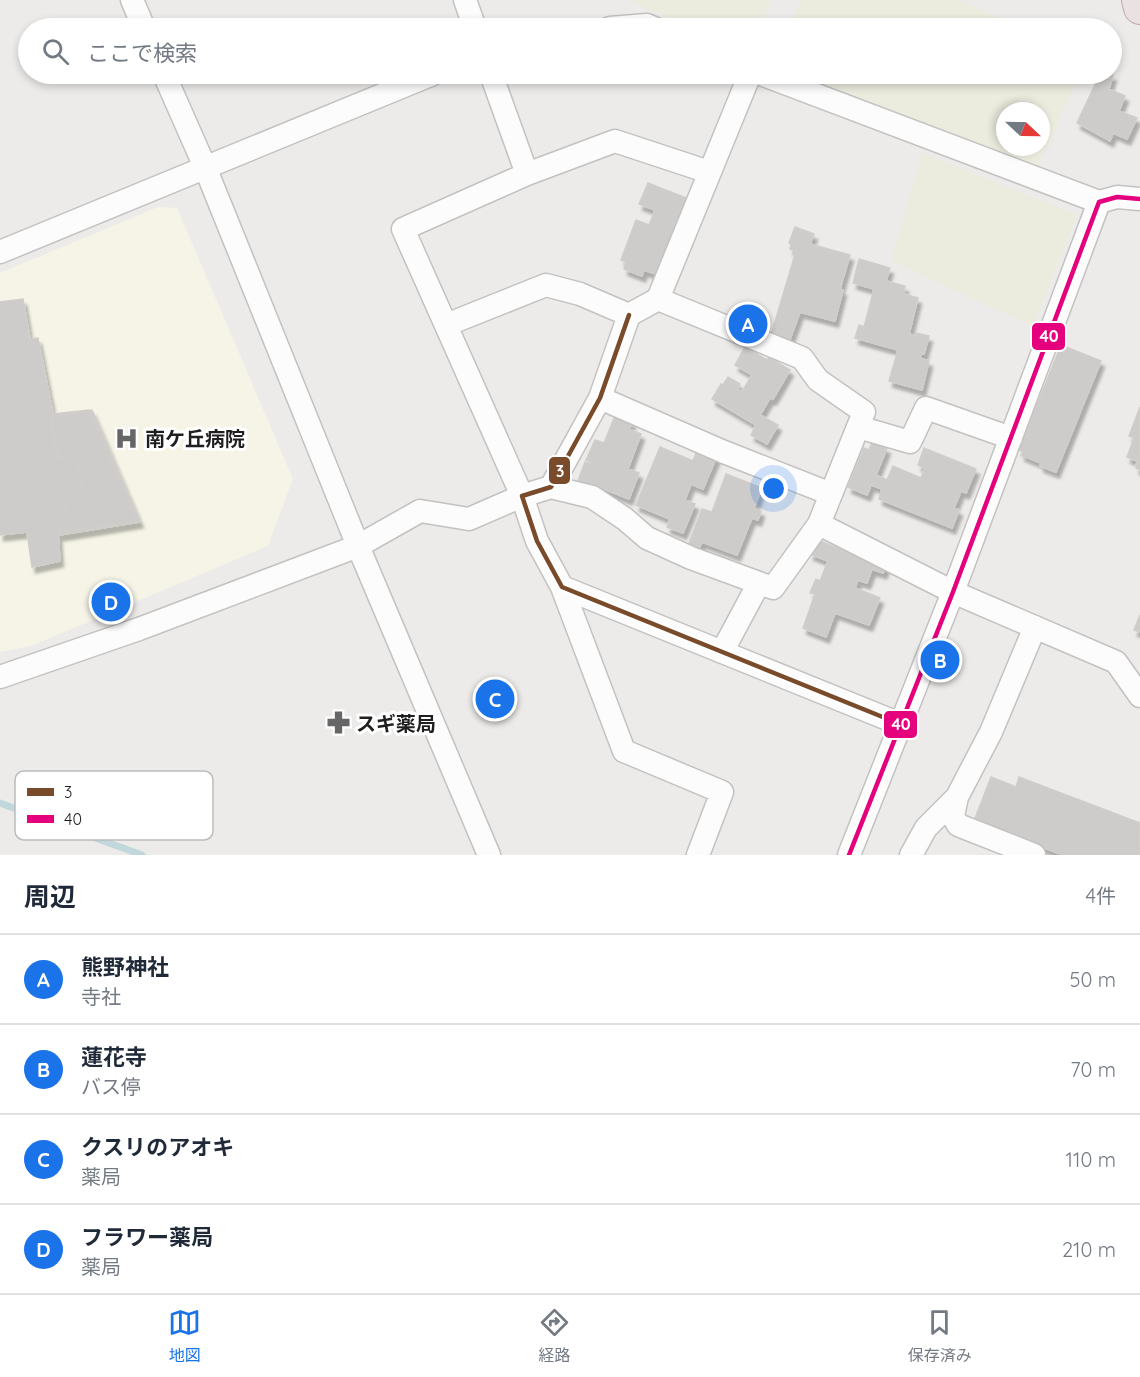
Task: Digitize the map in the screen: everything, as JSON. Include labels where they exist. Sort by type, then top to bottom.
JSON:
[{"type":"highway","points":[[1138,0],[1140,8]]},
{"type":"street","points":[[132,0],[140,18]]},
{"type":"street","points":[[465,0],[471,18]]},
{"type":"street","points":[[168,84],[205,167],[358,546],[489,855]]},
{"type":"street","points":[[0,252],[408,84]]},
{"type":"street","points":[[495,84],[527,174]]},
{"type":"street","points":[[551,487],[600,398],[629,315],[658,299],[746,84]]},
{"type":"street","points":[[787,84],[1098,202],[1117,197],[1140,199]]},
{"type":"street","points":[[698,855],[723,792],[624,751],[562,587],[537,541],[522,496],[403,229],[527,174],[615,141],[709,172]]},
{"type":"street","points":[[849,855],[953,592],[1098,202]]},
{"type":"street","points":[[446,325],[546,285],[580,294],[629,315]]},
{"type":"street","points":[[0,677],[139,629],[358,546],[420,512],[469,519],[522,496],[551,487],[592,497],[625,519],[647,538],[691,558],[773,588],[819,524],[864,412],[818,380],[802,358],[658,299]]},
{"type":"street","points":[[600,398],[724,452],[831,494]]},
{"type":"street","points":[[858,427],[910,442],[926,408],[1011,438]]},
{"type":"street","points":[[819,524],[953,592],[1140,672]]},
{"type":"street","points":[[722,652],[759,583]]},
{"type":"street","points":[[562,587],[900,724]]},
{"type":"street","points":[[1034,855],[958,825],[953,816],[957,797],[991,732],[1035,627]]},
{"type":"street","points":[[1116,662],[1140,696]]},
{"type":"street","points":[[911,855],[926,828],[957,797]]},
{"type":"shaded area","points":[[628,0],[771,0],[763,18],[668,18]]},
{"type":"shaded area","points":[[801,0],[957,0],[999,18],[793,18]]},
{"type":"shaded area","points":[[825,84],[1075,84],[1050,140],[1050,102],[996,102],[996,151]]},
{"type":"shaded area","points":[[922,153],[1077,215],[1033,326],[891,261]]},
{"type":"shaded area","points":[[1010,156],[1043,156],[1038,167]]},
{"type":"shaded area","points":[[158,207],[177,208],[293,479],[268,546],[31,646],[0,652],[0,273]]},
{"type":"building","points":[[1095,84],[1110,84],[1109,89],[1125,96],[1119,111],[1137,118],[1127,139],[1113,133],[1110,141],[1077,123]]},
{"type":"building","points":[[648,183],[686,198],[656,274],[644,270],[642,276],[624,269],[626,262],[621,260],[636,220],[649,225],[655,210],[639,204]]},
{"type":"building","points":[[795,227],[814,234],[810,244],[850,255],[840,289],[843,290],[835,321],[800,312],[789,342],[771,335],[796,251],[790,249],[791,244],[789,243]]},
{"type":"building","points":[[795,227],[814,234],[810,244],[850,255],[840,289],[843,290],[835,321],[800,312],[789,342],[771,335],[796,251],[790,249],[791,244],[789,243]]},
{"type":"building","points":[[859,259],[890,268],[886,281],[905,286],[904,294],[918,298],[909,334],[929,336],[924,354],[921,353],[920,358],[929,361],[922,390],[889,381],[898,350],[855,338],[859,325],[864,327],[874,289],[853,283]]},
{"type":"building","points":[[859,259],[890,268],[886,281],[905,286],[904,294],[918,298],[909,334],[929,336],[924,354],[921,353],[920,358],[929,361],[922,390],[889,381],[898,350],[855,338],[859,325],[864,327],[874,289],[853,283]]},
{"type":"building","points":[[23,299],[30,339],[38,338],[53,414],[89,410],[137,521],[58,533],[60,561],[32,567],[27,532],[0,535],[0,302]]},
{"type":"building","points":[[1061,345],[1101,361],[1056,472],[1021,455],[1023,452],[1019,450]]},
{"type":"building","points":[[745,347],[767,360],[769,357],[790,370],[773,399],[770,398],[760,415],[778,425],[767,444],[751,435],[756,425],[712,399],[728,377],[740,384],[737,389],[742,392],[752,375],[735,365]]},
{"type":"building","points":[[1140,407],[1140,470],[1136,468],[1137,461],[1127,457],[1134,438],[1129,436]]},
{"type":"building","points":[[92,410],[140,522],[60,535],[58,524],[68,523],[63,492],[82,489],[77,455],[58,458],[51,417]]},
{"type":"building","points":[[615,416],[632,422],[629,429],[641,434],[628,469],[639,473],[629,499],[594,485],[591,494],[575,489],[585,462],[598,467],[599,465],[586,460],[595,440],[604,443]]},
{"type":"building","points":[[872,442],[887,448],[876,475],[887,480],[893,466],[921,478],[925,468],[918,465],[924,448],[976,469],[966,493],[961,491],[954,508],[959,510],[952,528],[879,499],[882,489],[871,485],[867,495],[848,487],[864,448],[869,450]]},
{"type":"building","points":[[660,447],[693,461],[698,448],[717,456],[703,489],[691,484],[685,500],[695,504],[683,533],[667,527],[670,519],[636,505]]},
{"type":"building","points":[[726,474],[762,488],[754,508],[761,511],[758,520],[752,518],[737,555],[702,542],[698,550],[688,546],[702,509],[712,512]]},
{"type":"building","points":[[815,539],[874,563],[887,564],[883,573],[872,569],[867,583],[858,580],[855,588],[880,598],[869,625],[835,613],[826,637],[803,628],[815,594],[810,593],[816,579],[820,581],[828,561],[810,554]]},
{"type":"building","points":[[1140,615],[1140,632],[1134,630]]},
{"type":"building","points":[[991,777],[1016,787],[1019,777],[1140,823],[1139,855],[1063,855],[974,821]]},
{"type":"waterway","points":[[0,803],[15,808]]},
{"type":"waterway","points":[[101,840],[142,855]]},
{"type":"transit line","name":"40","points":[[849,855],[953,592],[1099,202],[1117,197],[1140,199]]},
{"type":"transit line","name":"3","points":[[629,315],[600,398],[551,487],[522,496],[537,541],[562,587],[900,724]]},
{"type":"place","name":"熊野神社","points":[[748,324]]},
{"type":"place","name":"南ケ丘病院","points":[[127,438]]},
{"type":"place","name":"フラワー薬局","points":[[111,602]]},
{"type":"place","name":"蓮花寺","points":[[940,660]]},
{"type":"place","name":"クスリのアオキ","points":[[495,699]]},
{"type":"place","name":"スギ薬局","points":[[338,723]]}]
